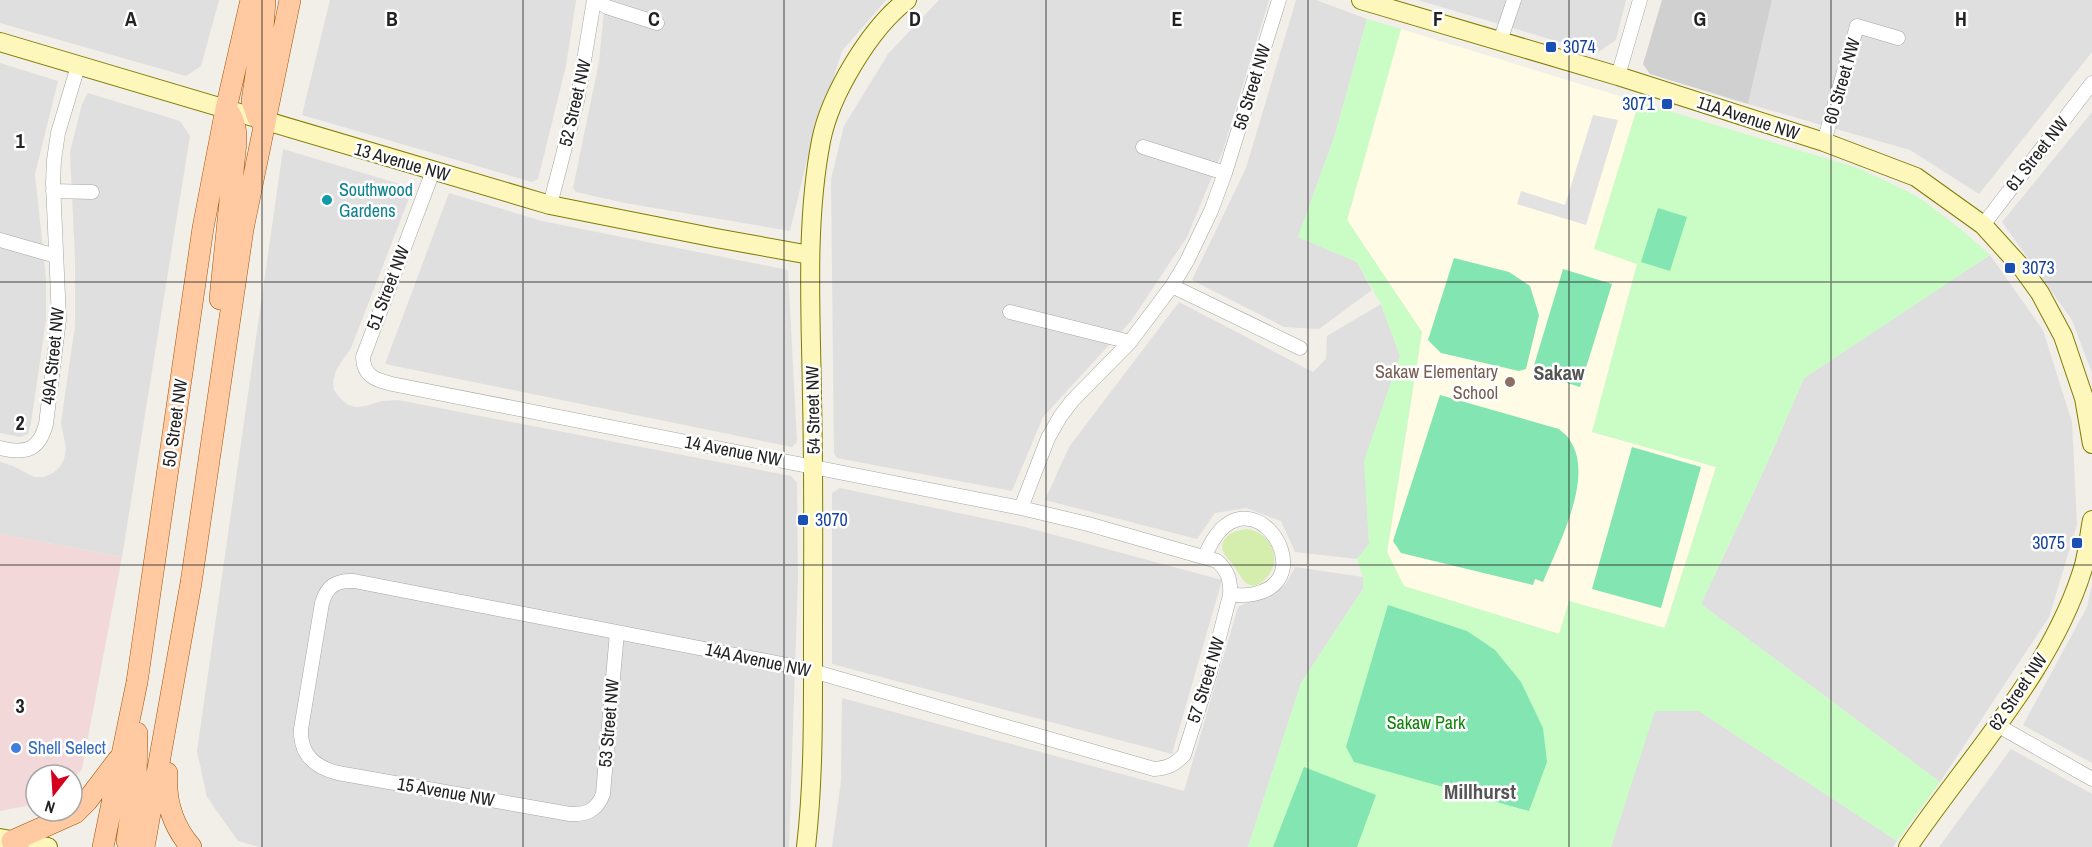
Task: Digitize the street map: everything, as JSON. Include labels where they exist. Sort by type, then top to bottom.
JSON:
[{"type":"main road","name":"50 Street NW","points":[[103,847],[137,682],[203,228],[226,109],[251,0]]},
{"type":"main road","points":[[264,121],[258,118],[252,101],[265,0]]},
{"type":"main road","points":[[144,847],[193,572],[243,229],[290,0]]},
{"type":"main road","points":[[225,353],[220,301],[237,142],[235,125],[226,109]]},
{"type":"main road","points":[[129,847],[127,841],[136,779],[137,682]]},
{"type":"main road","points":[[171,695],[166,781],[168,804],[175,824],[191,847]]},
{"type":"main road","points":[[10,842],[75,813],[123,755]]},
{"type":"street","name":"52 Street NW","points":[[550,205],[578,97],[595,0],[607,7],[657,22]]},
{"type":"street","name":"54 Street NW","points":[[806,847],[812,761],[813,671],[814,467],[810,255],[820,147],[845,76],[863,47],[907,0]]},
{"type":"street","name":"56 Street NW","points":[[1021,508],[1048,438],[1060,417],[1072,401],[1130,342],[1172,286],[1187,261],[1211,211],[1225,173],[1279,0]]},
{"type":"street","name":"11A Avenue NW","points":[[1361,0],[1617,76],[1824,142],[1916,177],[1983,225]]},
{"type":"street","points":[[1500,41],[1514,0]]},
{"type":"street","points":[[1617,76],[1640,0]]},
{"type":"street","name":"60 Street NW","points":[[1824,142],[1857,26],[1898,38]]},
{"type":"street","name":"13 Avenue NW","points":[[0,42],[550,205],[810,255]]},
{"type":"street","name":"49A Street NW","points":[[0,448],[19,451],[34,446],[41,438],[46,424],[59,319],[53,191],[55,147],[78,66]]},
{"type":"street","name":"61 Street NW","points":[[1983,225],[2092,83]]},
{"type":"street","points":[[1143,147],[1225,173]]},
{"type":"street","name":"51 Street NW","points":[[366,372],[363,365],[365,348],[433,171]]},
{"type":"street","points":[[53,191],[92,192]]},
{"type":"street","points":[[1983,225],[2022,268],[2040,293],[2064,336],[2084,398],[2092,444]]},
{"type":"street","points":[[0,240],[56,256]]},
{"type":"street","points":[[1172,286],[1300,348]]},
{"type":"street","points":[[1010,312],[1130,342]]},
{"type":"street","name":"14 Avenue NW","points":[[366,372],[372,378],[392,384],[1021,508],[1088,524],[1211,559]]},
{"type":"street","points":[[1211,559],[1215,536],[1227,524],[1236,520],[1250,520],[1263,524],[1277,539],[1283,554],[1282,566],[1278,578],[1271,587],[1262,592],[1247,595],[1230,595]]},
{"type":"street","name":"62 Street NW","points":[[1908,847],[1997,725],[2056,634],[2084,564],[2092,520]]},
{"type":"street","name":"57 Street NW","points":[[1176,763],[1184,755],[1210,673],[1230,595],[1231,582],[1227,573],[1211,559]]},
{"type":"street","name":"14A Avenue NW","points":[[306,755],[300,740],[301,729],[322,603],[332,585],[354,581],[813,671],[1154,769],[1168,768],[1176,763]]},
{"type":"street","name":"53 Street NW","points":[[592,811],[603,794],[617,632]]},
{"type":"street","points":[[1997,725],[2092,778]]},
{"type":"street","name":"15 Avenue NW","points":[[306,755],[317,765],[338,773],[570,813],[592,811]]},
{"type":"street","points":[[10,842],[48,847]]},
{"type":"shaded area","points":[[0,0],[219,0],[201,66],[186,76],[0,23]]},
{"type":"shaded area","points":[[330,0],[576,0],[566,66],[538,179],[532,182],[302,115]]},
{"type":"shaded area","points":[[605,0],[886,0],[842,51],[806,164],[790,231],[625,203],[576,192],[573,188],[599,62]]},
{"type":"shaded area","points":[[939,0],[1269,0],[1223,150],[1187,237],[1131,321],[1043,417],[1012,491],[837,458],[834,454],[831,179],[844,126],[888,54]]},
{"type":"shaded area","points":[[1296,0],[1316,0],[1367,19],[1335,135],[1298,237],[1357,262],[1372,290],[1319,329],[1284,327],[1192,280],[1246,168]]},
{"type":"shaded area","points":[[1418,0],[1626,0],[1616,40],[1597,53]]},
{"type":"shaded area","points":[[1662,0],[1772,0],[1748,104],[1650,74],[1643,64]]},
{"type":"shaded area","points":[[1772,0],[2092,0],[2092,52],[1979,194],[1910,150],[1748,104]]},
{"type":"shaded area","name":"Sakaw Elementary School","points":[[1401,29],[1639,102],[1594,248],[1637,264],[1592,432],[1716,467],[1664,629],[1569,601],[1560,634],[1404,586],[1387,553],[1422,332],[1347,220]]},
{"type":"shaded area","points":[[0,63],[58,81],[35,174],[46,278],[46,320],[31,423],[28,434],[20,437],[0,433]]},
{"type":"shaded area","points":[[88,93],[180,121],[190,136],[122,557],[0,534],[0,462],[34,477],[44,477],[60,467],[66,449],[61,422],[75,326],[75,258],[70,152],[82,104]]},
{"type":"shaded area","points":[[2092,112],[2092,373],[2072,320],[2002,222]]},
{"type":"shaded area","points":[[1593,115],[1618,120],[1586,225],[1517,204],[1521,191],[1565,205]]},
{"type":"shaded area","points":[[283,149],[413,188],[351,348],[336,370],[333,381],[334,390],[348,405],[366,406],[382,401],[398,400],[791,476],[797,483],[798,578],[789,847],[259,847],[238,841],[207,797],[197,751]]},
{"type":"shaded area","points":[[449,193],[542,221],[788,270],[797,442],[792,447],[385,364]]},
{"type":"shaded area","points":[[1990,255],[2043,330],[2072,422],[2077,525],[2049,617],[1940,782],[1701,604],[1765,468],[1804,378]]},
{"type":"shaded area","points":[[1179,302],[1313,372],[1326,359],[1327,336],[1381,304],[1400,356],[1365,461],[1369,544],[1357,559],[1295,552],[1281,521],[1246,508],[1215,513],[1197,539],[1045,500],[1069,447]]},
{"type":"shaded area","points":[[840,488],[1025,527],[1222,580],[1172,754],[832,664],[832,493]]},
{"type":"shaded area","points":[[0,534],[122,557],[83,763],[24,763],[24,806],[0,811]]},
{"type":"shaded area","points":[[1295,567],[1363,577],[1363,589],[1301,683],[1248,847],[832,847],[841,781],[842,698],[1184,791],[1238,607],[1286,584]]},
{"type":"shaded area","points":[[2092,585],[2092,763],[2023,725],[2087,607]]},
{"type":"shaded area","points":[[1654,711],[1699,711],[1897,841],[1893,847],[1611,847]]},
{"type":"shaded area","points":[[2011,749],[2092,794],[2092,847],[1939,847]]},
{"type":"green space","name":"Sakaw Park","points":[[1367,19],[1401,29],[1347,220],[1422,332],[1387,552],[1404,586],[1559,634],[1569,601],[1665,628],[1716,467],[1592,432],[1637,264],[1594,249],[1639,102],[1858,168],[1924,201],[1990,255],[1804,378],[1765,468],[1701,604],[1940,782],[1897,841],[1699,711],[1655,711],[1611,847],[1248,847],[1301,683],[1363,589],[1363,577],[1357,559],[1369,544],[1364,461],[1400,356],[1381,304],[1357,262],[1298,237],[1335,135]]},
{"type":"green space","points":[[1658,208],[1687,217],[1670,271],[1641,262]]},
{"type":"green space","points":[[1454,258],[1509,272],[1530,286],[1539,315],[1526,369],[1519,371],[1441,353],[1428,340]]},
{"type":"green space","points":[[1563,269],[1612,284],[1580,387],[1532,372]]},
{"type":"green space","points":[[1440,395],[1559,429],[1569,439],[1576,454],[1577,490],[1565,530],[1543,582],[1535,579],[1533,585],[1401,553],[1393,541]]},
{"type":"green space","points":[[1632,447],[1701,467],[1661,608],[1592,589]]},
{"type":"green space","points":[[1247,529],[1262,535],[1272,547],[1274,554],[1272,570],[1267,577],[1261,583],[1251,586],[1244,581],[1225,555],[1222,546],[1223,541],[1233,532]]},
{"type":"green space","points":[[1388,605],[1467,631],[1495,650],[1521,682],[1543,728],[1547,762],[1529,811],[1354,762],[1346,747]]},
{"type":"green space","points":[[1304,767],[1376,795],[1357,847],[1273,847]]},
{"type":"place","name":"3074","points":[[1551,47]]},
{"type":"place","name":"3071","points":[[1667,104]]},
{"type":"place","name":"Southwood Gardens","points":[[327,200]]},
{"type":"place","name":"3073","points":[[2010,268]]},
{"type":"place","name":"Sakaw Elementary School","points":[[1510,382]]},
{"type":"place","name":"3070","points":[[803,520]]},
{"type":"place","name":"3075","points":[[2077,543]]},
{"type":"place","name":"Shell Select","points":[[16,748]]},
{"type":"district","name":"Sakaw","points":[[1559,373]]},
{"type":"district","name":"Millhurst","points":[[1480,792]]}]
